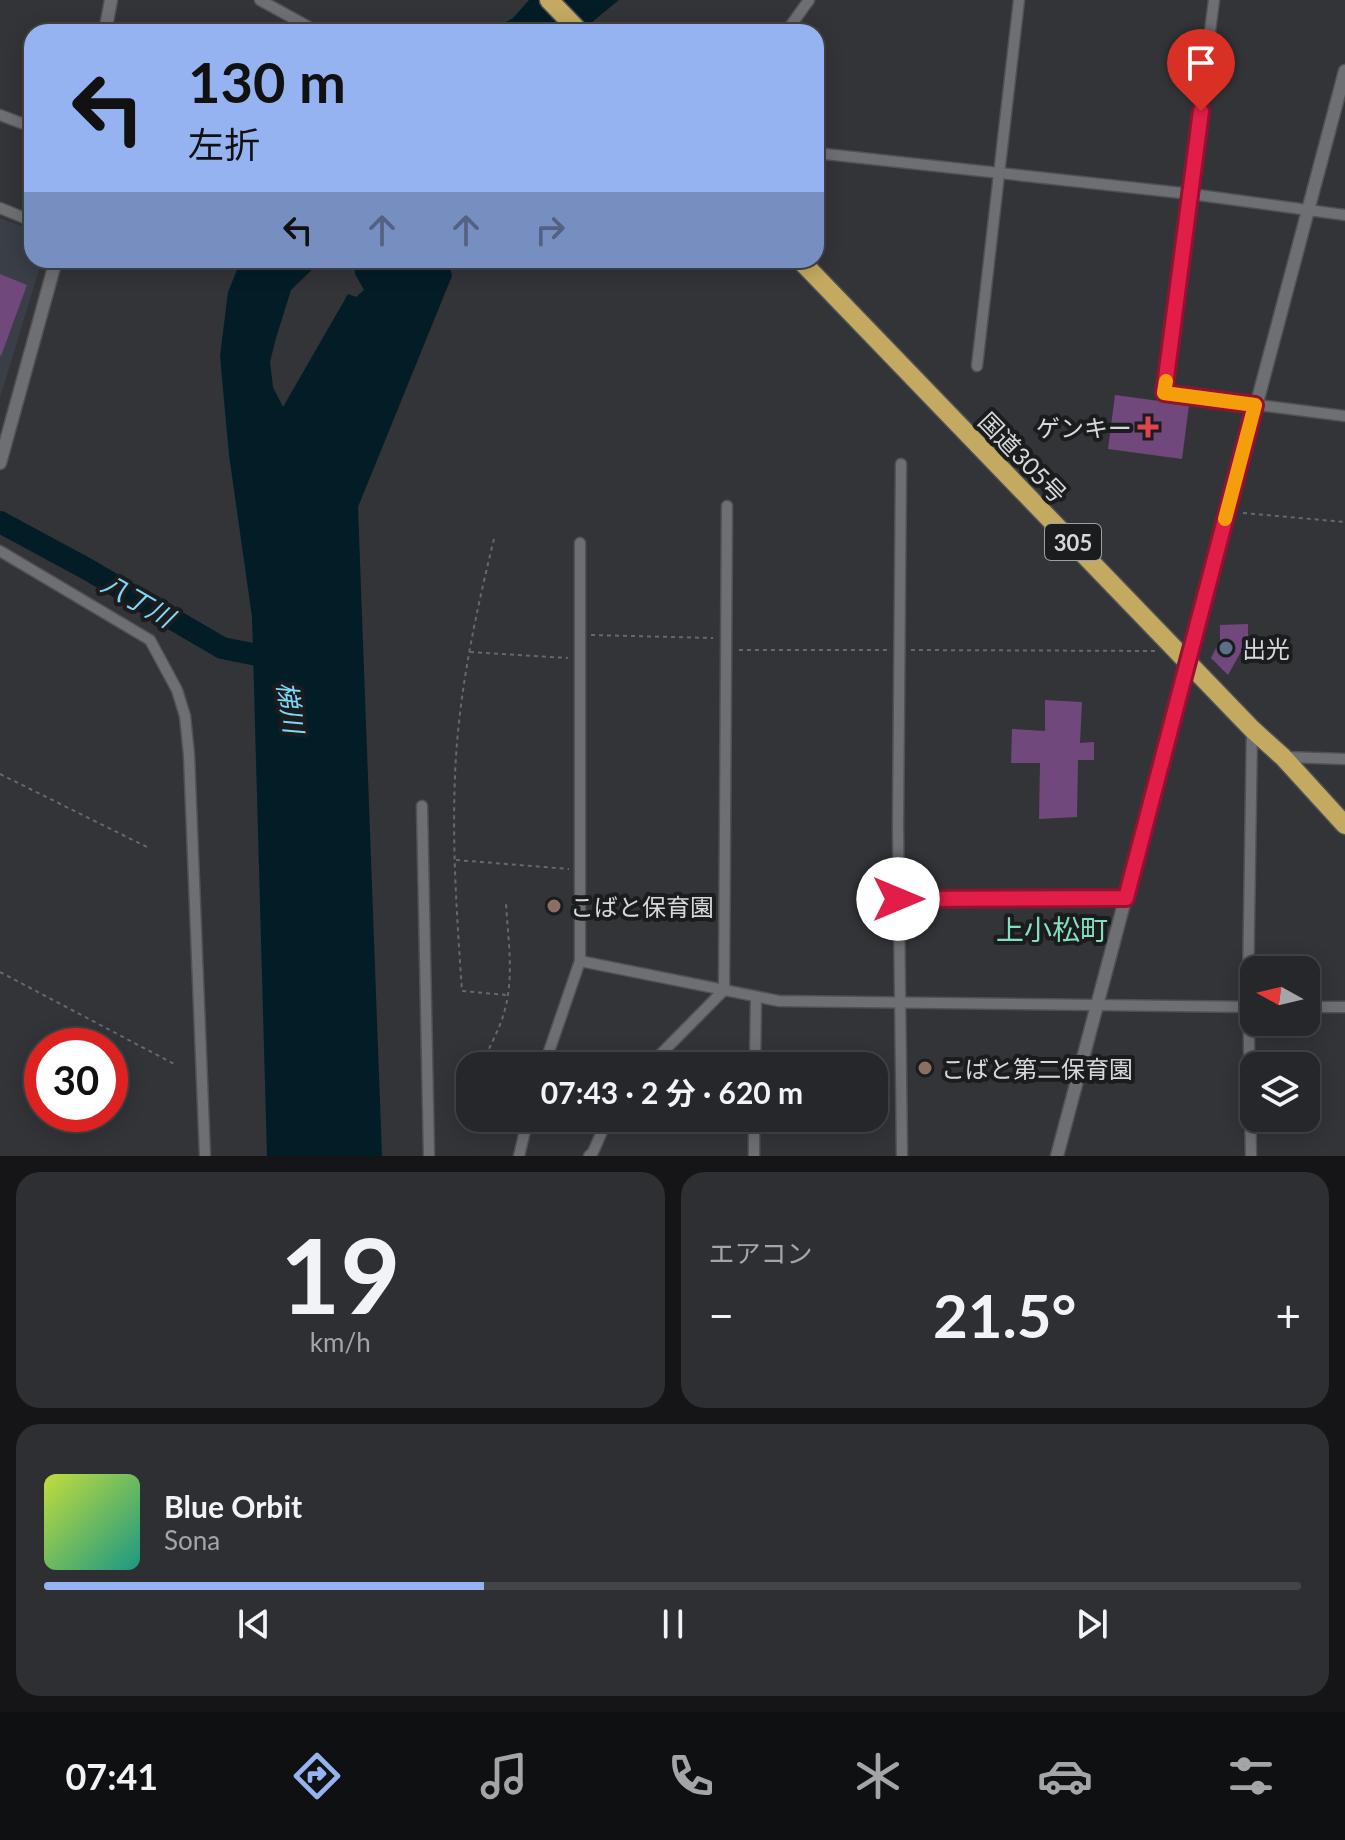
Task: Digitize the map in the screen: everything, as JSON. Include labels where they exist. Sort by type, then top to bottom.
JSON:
[{"type":"highway","points":[[549,0],[572,24]]},
{"type":"highway","name":"国道305号","points":[[808,268],[1252,729],[1283,757],[1345,825]]},
{"type":"street","points":[[106,24],[111,0]]},
{"type":"street","points":[[260,0],[304,24]]},
{"type":"street","points":[[792,24],[809,0]]},
{"type":"street","points":[[977,366],[1019,0]]},
{"type":"street","points":[[1214,0],[1164,393],[1345,416]]},
{"type":"street","points":[[1057,1156],[1345,71]]},
{"type":"street","points":[[0,115],[24,124]]},
{"type":"street","points":[[824,154],[1191,194],[1345,215]]},
{"type":"street","points":[[0,208],[24,218]]},
{"type":"street","points":[[0,463],[54,268]]},
{"type":"street","points":[[901,464],[898,899],[902,1156]]},
{"type":"street","points":[[663,1052],[724,990],[727,506]]},
{"type":"street","points":[[549,1052],[580,961],[580,543]]},
{"type":"street","points":[[0,551],[150,640],[181,703],[189,755],[205,1156]]},
{"type":"street","points":[[1251,956],[1252,729]]},
{"type":"street","points":[[1283,757],[1345,759]]},
{"type":"street","points":[[422,806],[429,1156]]},
{"type":"street","points":[[898,899],[1126,898]]},
{"type":"street","points":[[580,961],[756,999],[809,1003],[1240,1007]]},
{"type":"street","points":[[755,1052],[756,999]]},
{"type":"street","points":[[1320,1007],[1345,1007]]},
{"type":"street","points":[[1251,1036],[1251,1156]]},
{"type":"street","points":[[519,1156],[525,1132]]},
{"type":"street","points":[[589,1156],[602,1132]]},
{"type":"street","points":[[754,1132],[754,1156]]},
{"type":"path","points":[[1227,511],[1345,522]]},
{"type":"path","points":[[494,539],[469,652],[455,774],[455,860],[462,991],[507,995]]},
{"type":"path","points":[[581,635],[900,650],[1159,651],[1174,647]]},
{"type":"path","points":[[469,652],[582,659]]},
{"type":"path","points":[[0,774],[149,848]]},
{"type":"path","points":[[455,860],[581,870]]},
{"type":"path","points":[[488,1052],[504,1015],[512,956],[506,903]]},
{"type":"path","points":[[0,972],[176,1065]]},
{"type":"shaded area","points":[[0,218],[24,227],[24,268],[40,268],[0,398]]},
{"type":"water","points":[[529,0],[619,0],[590,24],[503,24],[513,18]]},
{"type":"water","name":"梯川","points":[[238,268],[314,268],[291,290],[270,362],[273,387],[283,407],[348,294],[356,297],[364,290],[355,268],[450,268],[452,276],[358,507],[382,1156],[267,1156],[252,617],[229,455],[220,356],[228,292]]},
{"type":"building","points":[[0,274],[27,285],[1,356],[0,355]]},
{"type":"building","name":"ゲンキー","points":[[1115,395],[1189,405],[1182,459],[1108,449]]},
{"type":"building","points":[[1248,624],[1248,648],[1243,648],[1228,675],[1211,658],[1220,640],[1220,625]]},
{"type":"building","points":[[1045,700],[1082,702],[1080,743],[1094,742],[1094,760],[1078,760],[1077,817],[1039,819],[1040,763],[1011,763],[1012,729],[1045,731]]},
{"type":"waterway","name":"八丁川","points":[[0,522],[222,648],[282,660]]},
{"type":"slow traffic","points":[[1166,381],[1164,393],[1255,405],[1225,519]]},
{"type":"place","name":"ゲンキー","points":[[1148,427]]},
{"type":"place","name":"出光","points":[[1226,648]]},
{"type":"place","name":"こばと保育園","points":[[554,906]]},
{"type":"place","name":"こばと第二保育園","points":[[925,1068]]},
{"type":"district","name":"上小松町","points":[[1052,929]]},
{"type":"route","points":[[898,899],[1126,898],[1255,405],[1164,393],[1201,111]]}]
